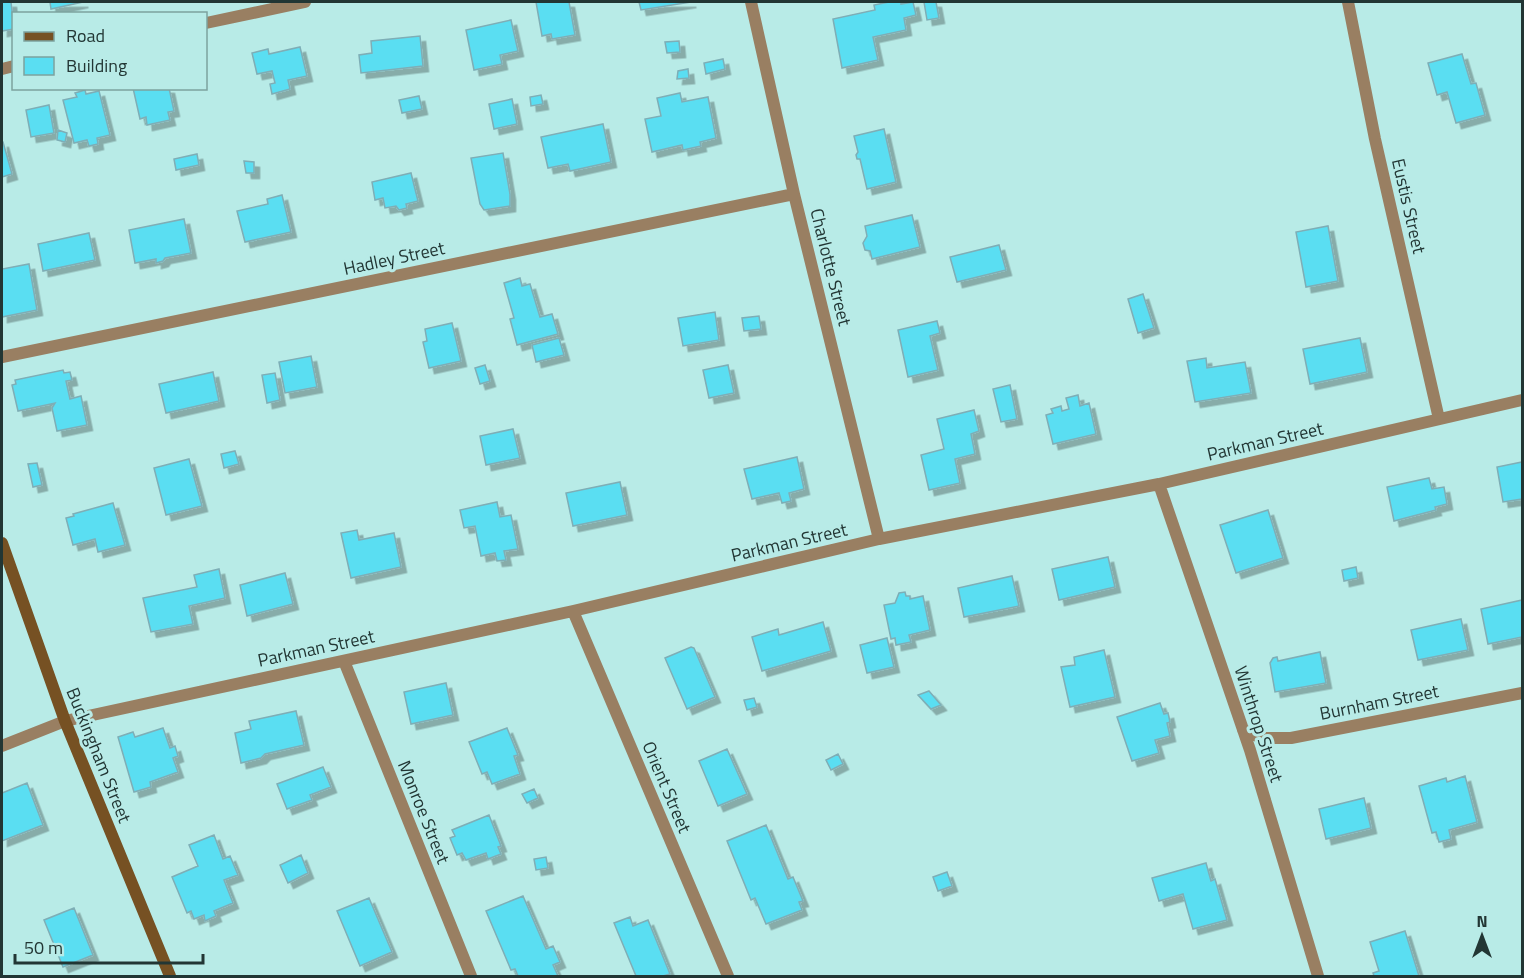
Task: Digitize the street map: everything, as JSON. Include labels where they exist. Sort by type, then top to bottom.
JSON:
[{"type":"main road","name":"Buckingham Street","points":[[2,543],[65,721],[170,976]]},
{"type":"street","points":[[207,23],[305,2]]},
{"type":"street","name":"Charlotte Street","points":[[751,2],[794,194],[879,539]]},
{"type":"street","name":"Eustis Street","points":[[1348,2],[1375,139],[1439,418]]},
{"type":"street","name":"Hadley Street","points":[[2,357],[794,194]]},
{"type":"street","name":"Parkman Street","points":[[2,746],[65,721],[573,611],[879,539],[1159,484],[1522,400]]},
{"type":"street","name":"Winthrop Street","points":[[1159,484],[1243,730],[1318,976]]},
{"type":"street","name":"Orient Street","points":[[573,611],[729,976]]},
{"type":"street","name":"Monroe Street","points":[[344,661],[471,976]]},
{"type":"street","name":"Burnham Street","points":[[1243,730],[1262,738],[1290,738],[1522,693]]},
{"type":"building","points":[[2,2],[11,2],[12,29],[2,31]]},
{"type":"building","points":[[50,2],[83,2],[51,9]]},
{"type":"building","points":[[536,2],[569,2],[575,35],[552,39],[551,34],[542,36]]},
{"type":"building","points":[[639,2],[691,2],[641,10]]},
{"type":"building","points":[[901,2],[901,4],[913,2],[916,15],[904,18],[906,30],[873,37],[878,60],[842,68],[833,19],[875,10],[874,5]]},
{"type":"building","points":[[924,2],[936,2],[939,18],[927,20]]},
{"type":"building","points":[[511,20],[518,51],[500,55],[502,64],[474,70],[466,30]]},
{"type":"building","points":[[420,36],[423,66],[361,73],[359,55],[372,53],[371,41]]},
{"type":"building","points":[[679,41],[680,52],[667,53],[665,42]]},
{"type":"building","points":[[300,47],[307,76],[288,80],[290,89],[272,94],[270,84],[275,83],[272,71],[257,74],[252,53],[268,49],[269,54]]},
{"type":"building","points":[[1462,54],[1471,84],[1476,83],[1485,115],[1456,123],[1447,92],[1437,95],[1428,63]]},
{"type":"building","points":[[723,59],[725,69],[706,74],[704,63]]},
{"type":"building","points":[[688,69],[689,78],[677,79],[678,71]]},
{"type":"building","points":[[85,90],[86,94],[99,91],[110,135],[97,138],[98,144],[89,146],[87,140],[74,143],[63,100],[77,97],[75,93]]},
{"type":"building","points":[[133,90],[169,90],[174,111],[168,112],[170,120],[147,125],[146,117],[140,119]]},
{"type":"building","points":[[680,93],[682,102],[708,97],[716,138],[700,142],[701,146],[683,150],[682,145],[652,152],[645,119],[661,116],[657,98]]},
{"type":"building","points":[[541,95],[543,104],[531,106],[530,97]]},
{"type":"building","points":[[419,96],[422,109],[402,113],[399,100]]},
{"type":"building","points":[[512,99],[517,124],[494,129],[489,104]]},
{"type":"building","points":[[49,105],[54,133],[31,137],[26,110]]},
{"type":"building","points":[[603,124],[611,162],[570,171],[568,164],[548,168],[541,137]]},
{"type":"building","points":[[884,129],[896,182],[867,189],[860,159],[857,159],[856,155],[858,152],[854,136]]},
{"type":"building","points":[[58,130],[67,133],[65,142],[57,140]]},
{"type":"building","points":[[2,142],[12,174],[2,177]]},
{"type":"building","points":[[503,153],[510,206],[484,210],[480,204],[471,158]]},
{"type":"building","points":[[197,154],[199,165],[176,170],[174,159]]},
{"type":"building","points":[[244,161],[254,162],[254,173],[246,173]]},
{"type":"building","points":[[411,173],[418,201],[406,204],[407,208],[399,210],[396,206],[385,208],[383,198],[375,200],[372,182]]},
{"type":"building","points":[[282,195],[291,232],[245,242],[237,211],[268,204],[267,199]]},
{"type":"building","points":[[912,215],[920,247],[872,259],[870,251],[865,250],[863,243],[867,236],[865,226]]},
{"type":"building","points":[[184,219],[191,253],[165,258],[156,263],[156,259],[135,263],[129,230]]},
{"type":"building","points":[[1328,226],[1338,281],[1306,287],[1296,232]]},
{"type":"building","points":[[89,233],[95,260],[43,271],[38,244]]},
{"type":"building","points":[[999,245],[1006,270],[957,282],[950,257]]},
{"type":"building","points":[[29,264],[37,310],[2,317],[2,269]]},
{"type":"building","points":[[520,278],[522,286],[530,284],[540,317],[552,314],[558,334],[517,345],[510,319],[514,318],[504,283]]},
{"type":"building","points":[[1143,294],[1154,328],[1138,333],[1128,299]]},
{"type":"building","points":[[715,312],[719,340],[683,346],[678,318]]},
{"type":"building","points":[[759,316],[761,329],[744,331],[742,318]]},
{"type":"building","points":[[937,321],[940,333],[930,336],[938,370],[908,377],[898,330]]},
{"type":"building","points":[[452,323],[461,361],[429,368],[423,342],[427,341],[425,329]]},
{"type":"building","points":[[559,338],[564,355],[536,362],[532,345]]},
{"type":"building","points":[[1360,338],[1367,372],[1310,384],[1303,349]]},
{"type":"building","points":[[311,356],[317,387],[285,393],[279,362]]},
{"type":"building","points":[[1206,358],[1207,368],[1245,362],[1251,393],[1195,402],[1187,361]]},
{"type":"building","points":[[485,365],[490,381],[480,384],[475,368]]},
{"type":"building","points":[[728,365],[734,393],[709,398],[703,370]]},
{"type":"building","points":[[63,370],[64,373],[70,372],[72,380],[66,381],[70,399],[81,396],[87,425],[57,431],[52,408],[55,403],[18,411],[12,385],[16,384],[15,380]]},
{"type":"building","points":[[213,372],[219,401],[166,413],[159,384]]},
{"type":"building","points":[[275,373],[280,400],[267,403],[262,375]]},
{"type":"building","points":[[1010,385],[1017,419],[1001,422],[993,389]]},
{"type":"building","points":[[1078,395],[1080,406],[1089,403],[1096,434],[1053,444],[1046,415],[1053,413],[1051,409],[1061,406],[1062,411],[1069,409],[1066,398]]},
{"type":"building","points":[[974,410],[979,431],[971,434],[975,454],[955,459],[960,483],[929,490],[921,455],[944,449],[937,419]]},
{"type":"building","points":[[513,429],[520,458],[486,465],[480,436]]},
{"type":"building","points":[[235,451],[239,464],[224,468],[221,454]]},
{"type":"building","points":[[797,457],[804,489],[789,493],[791,501],[782,503],[779,493],[752,499],[744,469]]},
{"type":"building","points":[[189,459],[202,506],[166,515],[154,468]]},
{"type":"building","points":[[1522,462],[1522,499],[1503,502],[1497,467]]},
{"type":"building","points":[[37,463],[42,485],[33,487],[28,464]]},
{"type":"building","points":[[1429,478],[1432,489],[1444,487],[1447,504],[1435,507],[1436,510],[1394,521],[1387,487]]},
{"type":"building","points":[[620,482],[627,515],[573,526],[566,493]]},
{"type":"building","points":[[497,502],[500,517],[511,515],[518,549],[504,551],[506,560],[497,561],[495,553],[481,556],[475,526],[464,528],[460,510]]},
{"type":"building","points":[[113,503],[125,545],[98,552],[95,539],[73,545],[66,518]]},
{"type":"building","points":[[1268,510],[1283,558],[1236,573],[1220,525]]},
{"type":"building","points":[[357,530],[359,540],[394,533],[401,567],[351,578],[341,533]]},
{"type":"building","points":[[1108,557],[1115,587],[1059,600],[1052,569]]},
{"type":"building","points":[[1356,567],[1358,578],[1344,581],[1342,570]]},
{"type":"building","points":[[219,569],[225,598],[189,606],[193,624],[151,632],[143,598],[197,587],[194,575]]},
{"type":"building","points":[[285,573],[293,604],[247,616],[240,585]]},
{"type":"building","points":[[1012,576],[1019,606],[964,617],[958,588]]},
{"type":"building","points":[[905,592],[910,599],[923,596],[930,630],[909,635],[911,642],[896,645],[895,638],[891,639],[884,605],[895,603],[899,593]]},
{"type":"building","points":[[1522,600],[1522,637],[1488,644],[1481,609]]},
{"type":"building","points":[[1461,619],[1468,650],[1418,660],[1411,630]]},
{"type":"building","points":[[823,622],[831,651],[762,671],[752,637],[778,629],[779,635]]},
{"type":"building","points":[[887,638],[894,667],[867,673],[860,645]]},
{"type":"building","points":[[691,647],[694,648],[715,697],[687,709],[665,658]]},
{"type":"building","points":[[1104,650],[1115,697],[1070,707],[1061,667],[1075,665],[1074,657]]},
{"type":"building","points":[[1320,652],[1326,683],[1275,692],[1270,663],[1273,658],[1277,657],[1278,661]]},
{"type":"building","points":[[446,683],[453,715],[411,724],[404,692]]},
{"type":"building","points":[[929,691],[941,705],[931,709],[918,695]]},
{"type":"building","points":[[754,698],[757,707],[747,710],[744,700]]},
{"type":"building","points":[[1160,703],[1164,714],[1168,713],[1170,722],[1167,723],[1170,736],[1155,740],[1159,753],[1132,761],[1117,717]]},
{"type":"building","points":[[296,711],[304,745],[265,754],[261,758],[241,763],[235,733],[251,729],[249,721]]},
{"type":"building","points":[[163,728],[170,748],[175,746],[178,756],[173,758],[178,772],[150,782],[151,787],[134,792],[118,737],[133,732],[135,737]]},
{"type":"building","points":[[507,728],[518,755],[514,756],[520,774],[492,784],[487,772],[482,774],[469,742]]},
{"type":"building","points":[[727,749],[747,794],[718,806],[699,761]]},
{"type":"building","points":[[838,754],[843,764],[831,770],[826,760]]},
{"type":"building","points":[[323,767],[331,787],[310,795],[312,800],[287,809],[277,784]]},
{"type":"building","points":[[1465,776],[1477,822],[1449,830],[1451,839],[1439,842],[1436,832],[1432,833],[1419,786],[1446,778],[1447,782]]},
{"type":"building","points":[[27,783],[43,825],[2,841],[2,793]]},
{"type":"building","points":[[534,789],[538,798],[527,803],[522,794]]},
{"type":"building","points":[[1364,798],[1371,828],[1326,839],[1319,809]]},
{"type":"building","points":[[489,815],[501,846],[498,847],[501,854],[488,859],[486,853],[466,860],[462,853],[457,855],[450,838],[455,836],[452,830]]},
{"type":"building","points":[[766,825],[788,879],[793,877],[803,901],[799,902],[802,910],[766,924],[755,898],[751,900],[727,841]]},
{"type":"building","points":[[214,835],[223,859],[230,856],[238,875],[224,880],[233,903],[214,911],[216,916],[205,921],[204,915],[194,919],[191,911],[187,913],[172,877],[198,866],[189,845]]},
{"type":"building","points":[[301,855],[308,873],[288,883],[280,865]]},
{"type":"building","points":[[546,857],[548,868],[536,870],[534,859]]},
{"type":"building","points":[[1206,863],[1211,881],[1215,879],[1227,920],[1193,929],[1183,894],[1159,901],[1152,878]]},
{"type":"building","points":[[947,872],[952,886],[938,891],[933,877]]},
{"type":"building","points":[[523,896],[546,949],[553,946],[560,962],[553,965],[558,976],[518,976],[515,969],[511,970],[486,911]]},
{"type":"building","points":[[369,898],[392,952],[360,966],[337,911]]},
{"type":"building","points":[[74,908],[93,955],[63,967],[44,920]]},
{"type":"building","points":[[630,917],[633,926],[648,920],[670,974],[636,976],[614,923]]},
{"type":"building","points":[[1405,931],[1419,976],[1374,976],[1373,973],[1379,971],[1370,942]]}]
